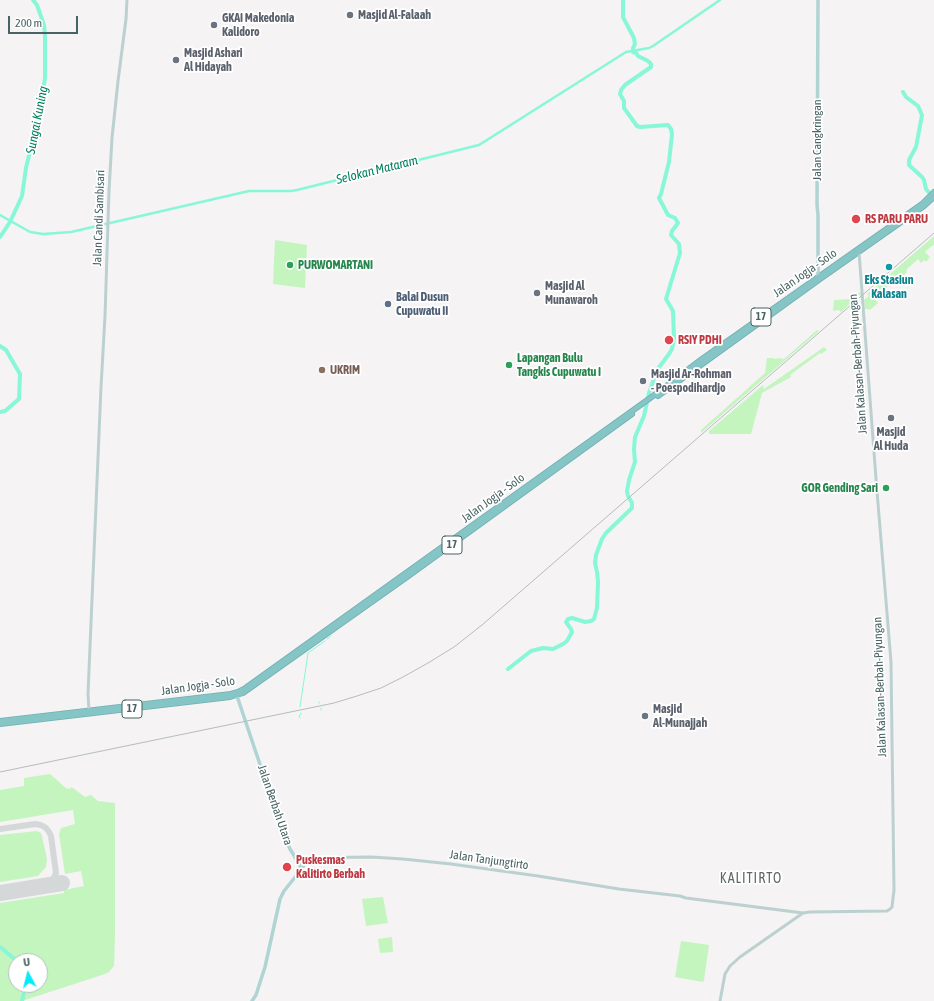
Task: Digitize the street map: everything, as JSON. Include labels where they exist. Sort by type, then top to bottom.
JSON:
[{"type":"highway","name":"Jalan Jogja - Solo","points":[[0,724],[237,696],[250,689],[653,398],[703,360],[819,278],[918,211],[931,199],[934,192]]},
{"type":"highway","name":"Jalan Jogja - Solo","points":[[0,721],[236,693],[323,635]]},
{"type":"main road","name":"Jalan Cangkringan","points":[[818,0],[817,84],[819,278]]},
{"type":"main road","name":"Jalan Berbah Utara","points":[[237,696],[283,834],[300,865],[300,868]]},
{"type":"main road","points":[[252,1001],[256,995],[267,961],[280,899],[300,868]]},
{"type":"street","name":"Jalan Candi Sambisari","points":[[89,710],[88,693],[109,191],[112,138],[126,21],[127,0]]},
{"type":"street","name":"Jalan Kalasan-Berbah-Piyungan","points":[[803,913],[886,911],[892,907],[893,900],[890,662],[858,251]]},
{"type":"street","points":[[300,868],[303,867],[312,857]]},
{"type":"street","name":"Jalan Tanjungtirto","points":[[295,858],[355,857],[450,864],[619,889],[803,913]]},
{"type":"street","points":[[797,913],[798,917]]},
{"type":"street","points":[[720,1001],[724,974],[730,966],[740,957],[803,913]]},
{"type":"green space","points":[[934,236],[934,246],[933,245],[925,252],[930,257],[926,262],[924,260],[921,263],[918,259],[906,270],[907,272],[899,280],[897,278],[874,298],[878,303],[870,310],[865,309],[864,300],[869,296],[867,294]]},
{"type":"green space","name":"PURWOMARTANI","points":[[275,240],[307,245],[305,288],[273,284]]},
{"type":"green space","points":[[861,292],[861,294],[841,312],[839,310],[833,311],[834,300],[853,299],[853,294]]},
{"type":"green space","points":[[817,330],[819,331],[701,433],[701,430],[765,373],[767,358],[784,359]]},
{"type":"green space","points":[[824,347],[827,350],[821,354],[820,353],[790,375],[791,377],[762,393],[751,434],[709,434],[709,431],[763,385],[764,389]]},
{"type":"green space","points":[[50,774],[67,789],[70,789],[71,787],[85,797],[91,795],[98,801],[115,803],[114,966],[105,974],[48,993],[48,953],[8,953],[8,993],[47,993],[22,1001],[0,1001],[0,903],[64,893],[64,890],[84,886],[81,871],[65,874],[59,834],[61,828],[75,824],[73,810],[0,822],[0,790],[24,786],[24,778]]},
{"type":"green space","points":[[37,831],[41,833],[42,836],[47,859],[46,867],[38,876],[0,882],[0,835]]},
{"type":"green space","points":[[383,897],[388,923],[366,926],[362,899]]},
{"type":"green space","points":[[392,937],[393,952],[380,953],[378,939]]},
{"type":"green space","points":[[681,941],[709,945],[703,982],[675,977]]},
{"type":"waterway","name":"Sungai Kuning","points":[[0,237],[10,222],[22,196],[26,168],[40,109],[45,78],[44,25],[37,5],[33,0]]},
{"type":"waterway","points":[[508,669],[531,651],[543,648],[553,649],[567,641],[572,632],[566,622],[568,619],[572,618],[585,622],[594,619],[597,608],[598,582],[595,563],[596,555],[606,533],[632,508],[632,503],[627,491],[635,462],[635,437],[644,416],[649,393],[657,370],[672,349],[674,339],[673,311],[666,299],[680,253],[679,244],[671,235],[678,223],[675,218],[668,215],[659,198],[669,162],[672,134],[668,125],[637,126],[624,108],[624,101],[620,94],[621,90],[625,85],[651,67],[651,64],[633,52],[635,44],[634,38],[623,17],[623,0]]},
{"type":"waterway","name":"Selokan Mataram","points":[[0,215],[30,232],[43,234],[71,232],[249,191],[297,190],[479,145],[626,52],[653,46],[720,0]]},
{"type":"waterway","points":[[903,92],[906,97],[918,106],[922,115],[916,147],[909,160],[909,165],[922,177],[926,189],[932,196]]},
{"type":"waterway","name":"Sungai Kuning","points":[[0,346],[6,350],[20,374],[19,399],[5,411],[0,412]]},
{"type":"waterway","points":[[327,639],[331,636]]},
{"type":"waterway","points":[[300,707],[308,653],[325,641]]},
{"type":"waterway","points":[[300,718],[299,716],[301,713]]},
{"type":"waterway","name":"Sungai Kuning","points":[[0,947],[8,954]]},
{"type":"waterway","name":"Sungai Kuning","points":[[22,1001],[24,993]]},
{"type":"taxiway","points":[[0,829],[35,824],[41,825],[49,832],[51,836],[56,873],[53,880],[41,886]]},
{"type":"runway","points":[[0,893],[62,883]]},
{"type":"railway","points":[[0,772],[334,703],[381,688],[428,663],[454,647],[482,625],[934,233]]},
{"type":"place","name":"Masjid Al-Falaah","points":[[350,15]]},
{"type":"place","name":"GKAI Makedonia Kalidoro","points":[[214,25]]},
{"type":"place","name":"Masjid Ashari Al Hidayah","points":[[176,60]]},
{"type":"place","name":"RS PARU PARU","points":[[856,219]]},
{"type":"place","name":"PURWOMARTANI","points":[[290,265]]},
{"type":"place","name":"Eks Stasiun Kalasan","points":[[889,267]]},
{"type":"place","name":"Masjid Al Munawaroh","points":[[537,293]]},
{"type":"place","name":"Balai Dusun Cupuwatu II","points":[[388,304]]},
{"type":"place","name":"RSIY PDHI","points":[[669,340]]},
{"type":"place","name":"Lapangan Bulu Tangkis Cupuwatu I","points":[[509,365]]},
{"type":"place","name":"UKRIM","points":[[322,370]]},
{"type":"place","name":"Masjid Ar-Rohman - Poespodihardjo","points":[[643,381]]},
{"type":"place","name":"Masjid Al Huda","points":[[891,418]]},
{"type":"place","name":"GOR Gending Sari","points":[[886,488]]},
{"type":"place","name":"Masjid Al-Munajjah","points":[[645,716]]},
{"type":"place","name":"Puskesmas Kalitirto Berbah","points":[[287,867]]},
{"type":"district","name":"KALITIRTO","points":[[751,879]]}]
